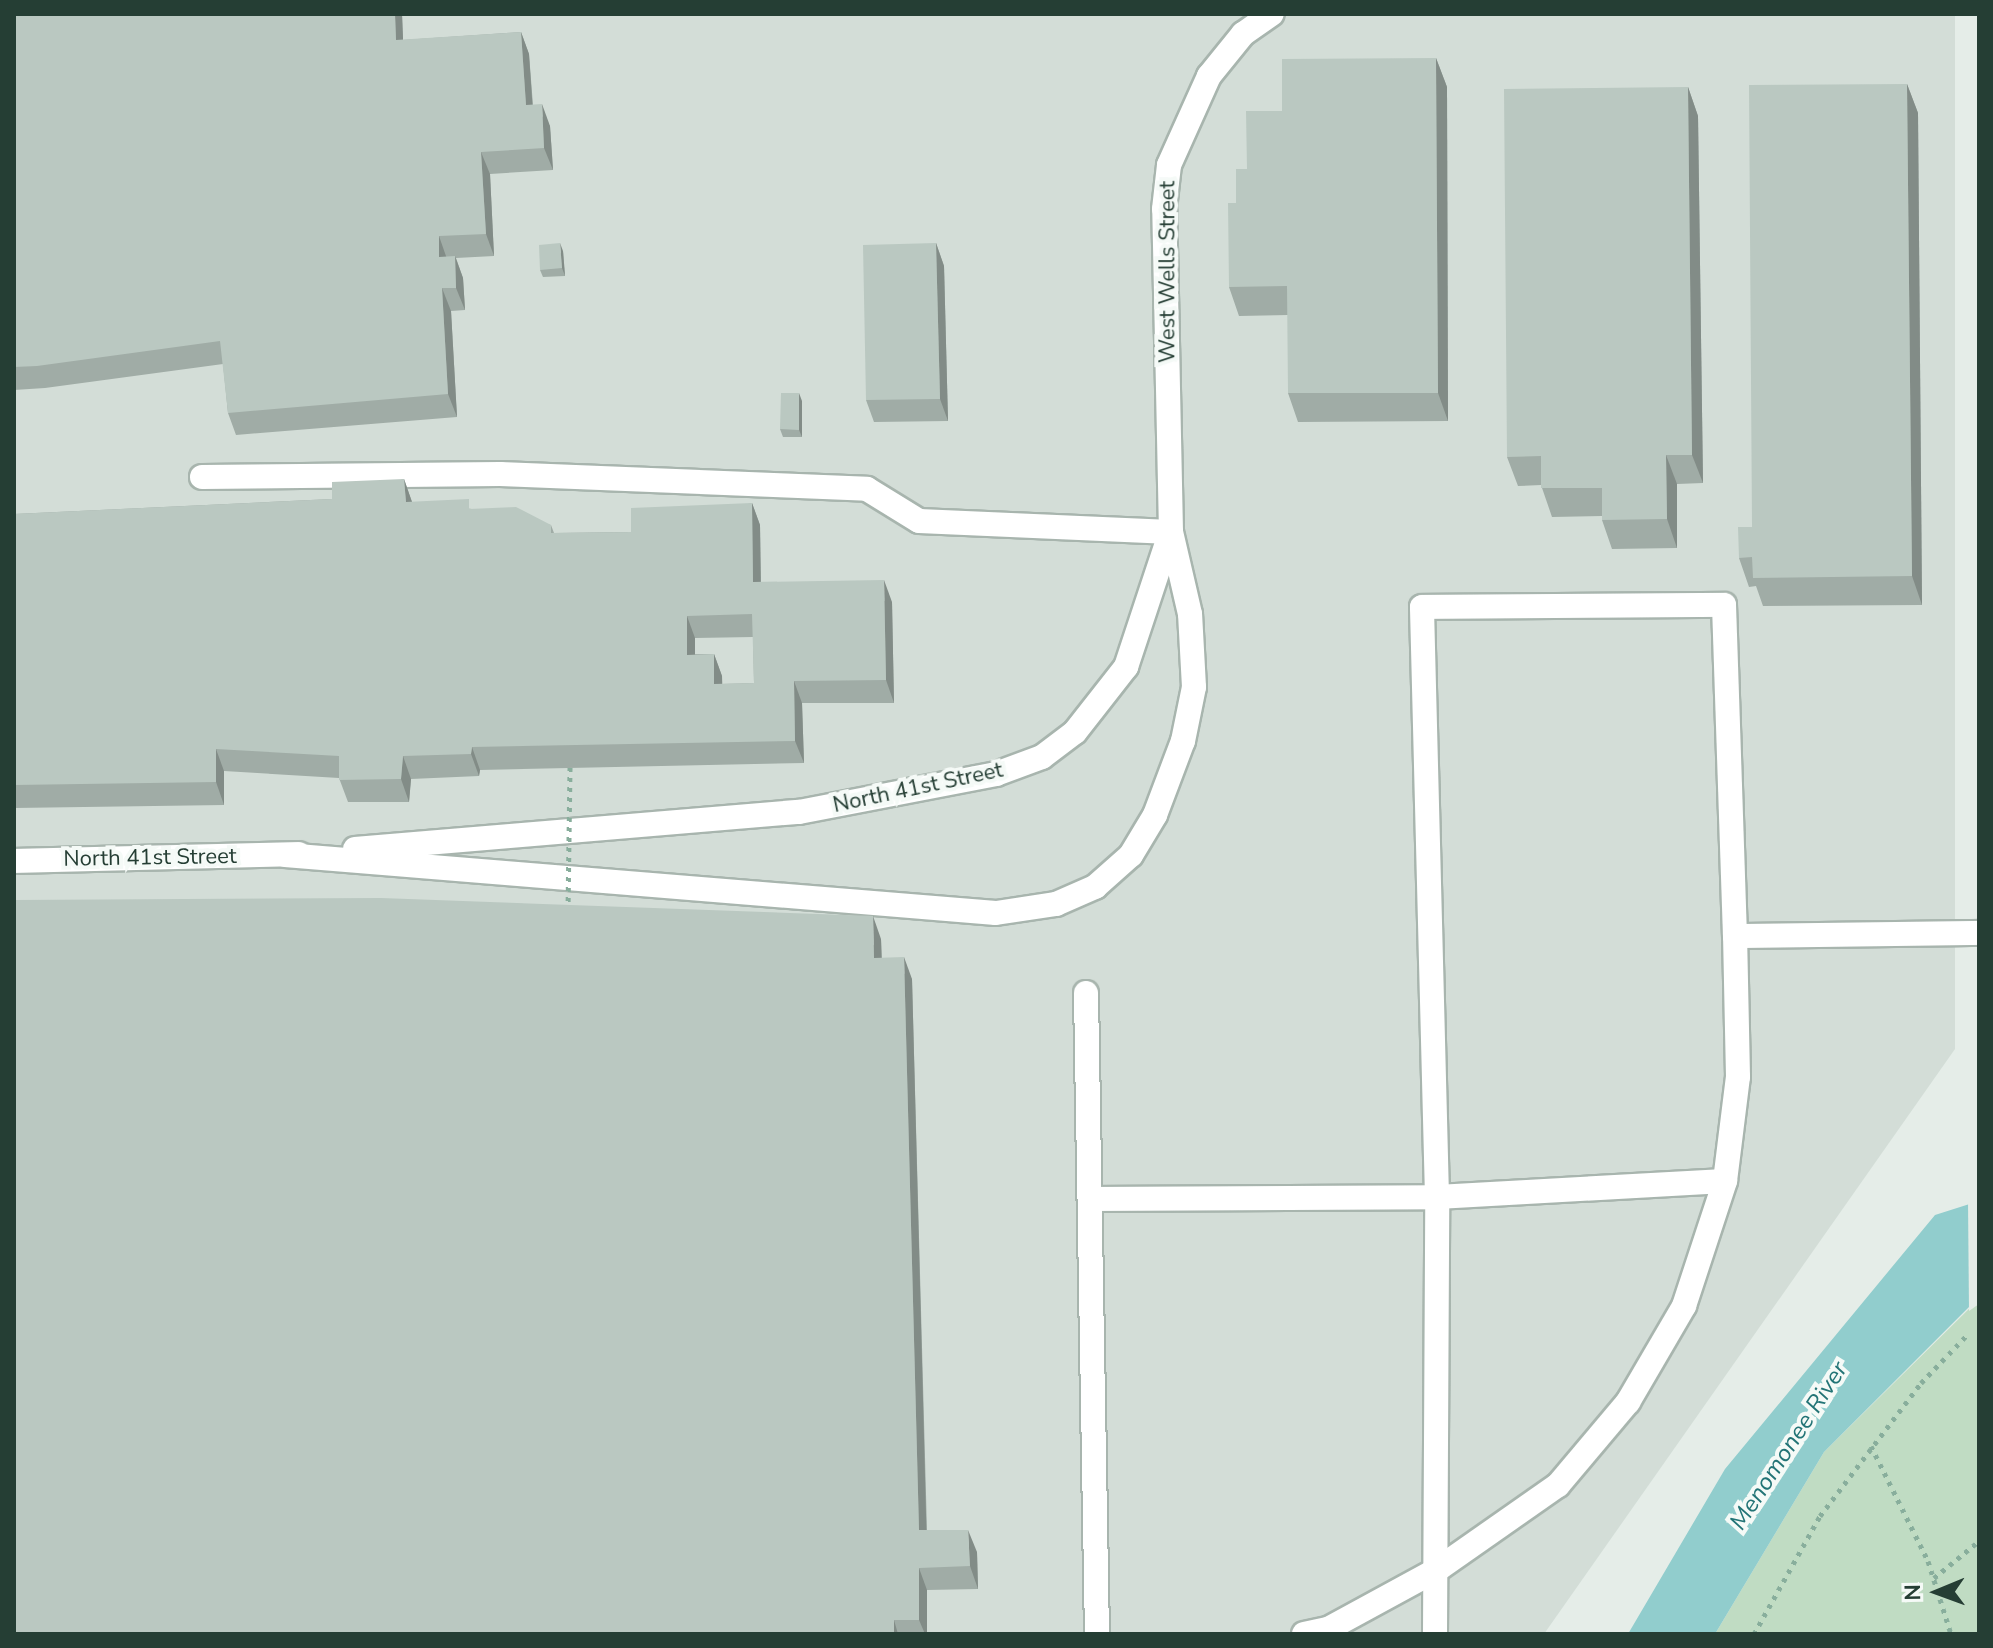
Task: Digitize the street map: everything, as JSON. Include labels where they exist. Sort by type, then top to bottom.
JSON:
[{"type":"street","name":"West Wells Street","points":[[1171,532],[1169,165],[1209,76],[1243,34],[1272,14]]},
{"type":"street","points":[[202,477],[500,474],[867,489],[919,521],[1171,532]]},
{"type":"street","name":"North 41st Street","points":[[285,855],[897,907],[996,913],[1056,904],[1095,887],[1131,855],[1183,741],[1194,687],[1190,614],[1171,532]]},
{"type":"street","name":"North 41st Street","points":[[14,861],[285,855],[799,812],[996,774],[1042,757],[1099,705],[1144,627],[1171,532]]},
{"type":"street","points":[[1304,1634],[1328,1629],[1438,1569],[1558,1485],[1628,1402],[1684,1306],[1725,1181],[1738,1077],[1724,605],[1422,607],[1437,1197],[1438,1569],[1435,1634]]},
{"type":"street","points":[[1735,936],[1979,933]]},
{"type":"street","points":[[1086,993],[1097,1634]]},
{"type":"street","points":[[1090,1199],[1437,1197],[1725,1181]]},
{"type":"path","points":[[568,928],[570,766]]},
{"type":"path","points":[[1754,1634],[1820,1516],[1871,1446],[1967,1335]]},
{"type":"path","points":[[1871,1446],[1934,1578],[1951,1634]]},
{"type":"path","points":[[1934,1578],[1979,1541]]},
{"type":"shaded area","points":[[14,14],[1955,14],[1955,1049],[1544,1634],[14,1634]]},
{"type":"green space","points":[[1979,1299],[1979,1634],[1715,1634],[1824,1452]]},
{"type":"water","name":"Menomonee River","points":[[1979,1201],[1970,1306],[1824,1452],[1715,1634],[1628,1634],[1725,1469],[1935,1215]]},
{"type":"pier","points":[[1979,1197],[1979,1304],[1969,1311],[1968,1200]]},
{"type":"building","points":[[14,14],[395,14],[396,40],[521,32],[526,105],[542,104],[544,148],[481,152],[486,234],[439,236],[439,257],[455,256],[456,288],[442,288],[448,394],[228,413],[220,341],[14,367]]},
{"type":"building","points":[[1436,58],[1438,393],[1288,393],[1287,286],[1229,287],[1228,203],[1236,203],[1236,169],[1247,169],[1246,111],[1282,111],[1282,59]]},
{"type":"building","points":[[1907,84],[1912,576],[1753,578],[1752,557],[1739,558],[1738,527],[1752,527],[1749,85]]},
{"type":"building","points":[[1688,87],[1692,455],[1666,455],[1667,519],[1602,520],[1602,488],[1541,488],[1541,456],[1507,457],[1504,89]]},
{"type":"building","points":[[560,243],[562,268],[540,270],[539,245]]},
{"type":"building","points":[[936,243],[940,399],[866,400],[863,245]]},
{"type":"building","points":[[781,393],[799,393],[799,430],[780,429]]},
{"type":"building","points":[[404,479],[406,502],[469,499],[469,509],[516,507],[551,525],[551,533],[631,532],[631,508],[752,503],[753,582],[884,580],[886,680],[794,681],[795,741],[472,747],[471,754],[403,756],[401,779],[339,780],[339,756],[216,749],[216,782],[14,785],[14,514],[332,499],[332,482]],"holes":[[[752,614],[754,683],[714,684],[714,654],[687,655],[687,616]]]},
{"type":"building","points":[[381,898],[873,916],[874,958],[904,957],[919,1530],[968,1530],[970,1566],[919,1568],[919,1620],[894,1620],[894,1634],[14,1634],[14,900]]}]
